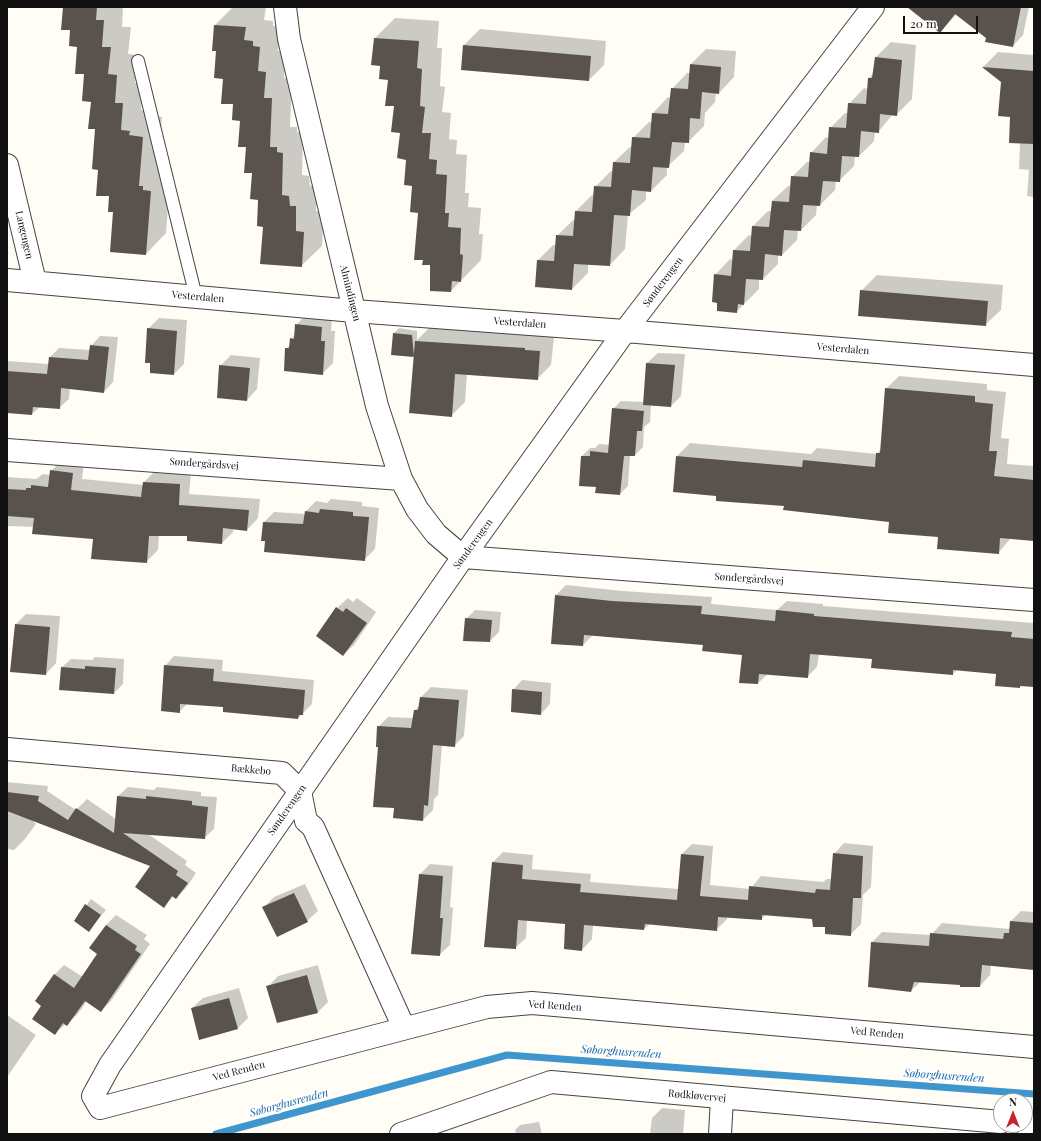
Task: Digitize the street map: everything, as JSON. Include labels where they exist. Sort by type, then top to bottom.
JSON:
[{"type":"street","name":"Almindingen","points":[[284,7],[289,39],[354,311],[378,406],[401,479],[417,509],[436,534],[463,557]]},
{"type":"street","name":"Sønderengen","points":[[93,1096],[110,1065],[463,557],[625,331],[873,7]]},
{"type":"street","name":"Langengen","points":[[7,165],[35,282]]},
{"type":"street","name":"Vesterdalen","points":[[7,280],[354,311],[625,331],[1034,365]]},
{"type":"street","name":"Søndergårdsvej","points":[[7,450],[401,479]]},
{"type":"street","name":"Søndergårdsvej","points":[[463,557],[1034,600]]},
{"type":"street","name":"Bækkebo","points":[[7,749],[282,773],[300,791]]},
{"type":"street","points":[[300,791],[306,821],[313,827],[404,1028]]},
{"type":"street","name":"Ved Renden","points":[[93,1096],[100,1108],[487,1007],[532,1004],[1034,1047]]},
{"type":"street","name":"Rødkløvervej","points":[[401,1134],[551,1082],[993,1121]]},
{"type":"street","points":[[720,1134],[722,1098]]},
{"type":"lane","points":[[138,61],[196,296]]},
{"type":"building","points":[[63,7],[97,7],[96,20],[104,20],[102,47],[111,47],[108,74],[117,75],[115,103],[123,103],[121,130],[130,131],[129,135],[143,137],[139,186],[143,186],[143,190],[151,191],[146,255],[110,252],[113,212],[108,212],[109,196],[96,196],[98,170],[92,169],[95,129],[88,129],[91,102],[82,101],[84,74],[75,74],[77,47],[69,46],[70,30],[61,30]]},
{"type":"building","points":[[907,7],[1021,7],[1013,47],[985,42],[986,38],[955,14],[940,33]]},
{"type":"building","points":[[214,25],[246,27],[244,40],[253,41],[253,46],[260,47],[258,71],[266,72],[264,98],[272,98],[270,147],[277,147],[277,152],[283,153],[282,195],[289,196],[290,206],[296,206],[296,231],[304,232],[302,267],[260,264],[263,227],[257,226],[258,200],[250,199],[252,173],[244,173],[246,147],[238,147],[240,121],[232,120],[233,104],[221,104],[223,79],[214,78],[216,51],[212,51]]},
{"type":"building","points":[[374,38],[419,41],[417,68],[422,69],[420,106],[425,107],[422,133],[431,133],[429,159],[437,160],[436,174],[447,175],[445,213],[449,213],[448,227],[461,228],[460,254],[463,255],[461,282],[452,281],[451,292],[430,291],[430,265],[422,265],[423,260],[414,260],[418,213],[410,212],[412,186],[404,185],[406,160],[397,158],[400,133],[391,132],[394,106],[385,106],[388,80],[379,79],[380,66],[371,65]]},
{"type":"building","points":[[463,45],[591,56],[589,81],[461,70]]},
{"type":"building","points":[[875,57],[902,60],[897,116],[880,114],[879,133],[861,131],[859,157],[842,156],[840,182],[823,181],[820,206],[803,205],[801,231],[784,230],[782,256],[765,254],[763,280],[746,279],[744,305],[738,304],[737,313],[717,311],[717,303],[712,302],[714,274],[731,276],[733,250],[750,251],[752,226],[769,227],[772,201],[789,202],[791,176],[808,177],[810,152],[827,154],[829,127],[846,128],[848,103],[866,104],[868,78],[872,78]]},
{"type":"building","points":[[690,64],[721,67],[719,94],[702,92],[700,119],[690,118],[689,143],[672,142],[669,168],[653,167],[651,192],[632,190],[630,216],[614,215],[610,266],[574,264],[572,290],[535,287],[537,260],[554,261],[556,235],[573,236],[575,211],[592,212],[594,186],[611,187],[613,162],[630,163],[632,137],[650,138],[652,113],[668,114],[671,88],[688,89]]},
{"type":"building","points":[[982,67],[1034,71],[1034,144],[1009,143],[1010,117],[998,116],[1001,82]]},
{"type":"building","points":[[860,290],[988,301],[986,326],[858,316]]},
{"type":"building","points":[[295,324],[322,327],[321,341],[325,341],[323,375],[284,371],[285,348],[289,348],[290,338],[294,339]]},
{"type":"building","points":[[147,328],[177,331],[174,375],[150,373],[150,363],[145,363]]},
{"type":"building","points":[[393,333],[412,335],[414,357],[391,355]]},
{"type":"building","points":[[415,341],[525,348],[525,350],[540,351],[538,380],[455,374],[452,417],[409,413]]},
{"type":"building","points":[[90,345],[109,347],[104,393],[61,388],[60,409],[33,407],[32,415],[7,413],[7,371],[47,374],[49,357],[88,360]]},
{"type":"building","points":[[646,363],[675,365],[671,407],[643,405]]},
{"type":"building","points":[[219,365],[250,368],[247,401],[217,398]]},
{"type":"building","points":[[885,388],[975,396],[975,402],[993,404],[989,451],[997,451],[994,476],[1034,480],[1034,541],[1000,538],[999,554],[937,549],[938,537],[888,533],[889,522],[783,510],[784,506],[716,501],[716,496],[673,492],[676,456],[802,467],[803,460],[875,467],[876,453],[880,453]]},
{"type":"building","points":[[612,408],[644,411],[642,431],[637,431],[635,456],[624,456],[620,495],[595,493],[596,487],[579,486],[581,456],[590,456],[590,451],[608,453]]},
{"type":"building","points":[[50,470],[73,473],[71,490],[141,497],[143,482],[180,484],[179,505],[249,510],[247,531],[223,528],[222,544],[187,541],[187,536],[149,536],[147,563],[91,559],[93,539],[32,534],[34,518],[7,516],[7,489],[26,490],[26,488],[31,488],[31,485],[48,487]]},
{"type":"building","points":[[320,509],[353,512],[353,516],[369,517],[365,561],[264,552],[265,541],[261,541],[263,522],[303,524],[305,511],[319,513]]},
{"type":"building","points":[[555,595],[612,601],[702,606],[701,614],[775,621],[776,610],[814,614],[814,616],[1012,632],[1011,637],[1034,639],[1034,687],[1020,686],[1020,688],[995,686],[996,674],[953,670],[953,675],[871,668],[872,659],[810,654],[808,678],[759,674],[758,684],[739,683],[742,655],[702,651],[703,645],[584,635],[583,646],[551,644]]},
{"type":"building","points":[[336,607],[343,612],[346,608],[367,623],[343,656],[316,636]]},
{"type":"building","points":[[465,618],[492,620],[490,642],[463,641]]},
{"type":"building","points":[[15,624],[50,627],[46,675],[10,672]]},
{"type":"building","points":[[164,665],[214,669],[213,681],[305,690],[303,715],[299,715],[298,719],[223,712],[223,707],[180,704],[180,713],[161,711]]},
{"type":"building","points":[[85,666],[116,668],[114,694],[59,690],[61,667],[85,669]]},
{"type":"building","points":[[512,689],[542,692],[541,715],[511,712]]},
{"type":"building","points":[[420,697],[459,700],[455,747],[433,745],[428,806],[424,805],[423,821],[393,818],[394,808],[373,807],[378,747],[376,747],[377,726],[411,728],[414,710],[418,710]]},
{"type":"building","points":[[7,792],[39,796],[38,801],[68,820],[76,808],[114,833],[117,796],[146,799],[146,796],[192,801],[192,805],[208,807],[205,839],[123,833],[178,871],[176,875],[188,883],[176,899],[172,896],[164,908],[135,887],[150,866],[7,811]]},
{"type":"building","points":[[833,853],[863,856],[861,898],[853,898],[851,936],[825,934],[825,927],[813,927],[812,919],[762,915],[762,920],[718,917],[717,931],[645,924],[644,930],[584,925],[582,951],[564,949],[565,924],[518,920],[516,949],[484,947],[492,862],[523,865],[522,879],[581,884],[580,892],[677,900],[681,854],[704,856],[700,896],[748,900],[749,886],[815,893],[816,889],[830,890]]},
{"type":"building","points":[[419,874],[443,876],[440,918],[443,918],[440,956],[411,954]]},
{"type":"building","points":[[294,893],[308,922],[277,937],[262,907]]},
{"type":"building","points":[[85,904],[101,915],[89,932],[74,921]]},
{"type":"building","points":[[1010,921],[1034,923],[1034,970],[982,965],[980,987],[960,987],[960,985],[914,982],[911,992],[868,987],[871,942],[929,946],[930,933],[1003,939],[1004,933],[1009,933]]},
{"type":"building","points":[[106,925],[137,946],[135,950],[141,954],[101,1012],[85,1001],[67,1026],[63,1023],[55,1035],[32,1019],[41,1006],[35,1001],[54,974],[74,988],[97,954],[89,948]]},
{"type":"building","points":[[307,975],[318,1013],[277,1023],[266,986]]},
{"type":"building","points":[[229,998],[238,1029],[199,1040],[191,1008]]},
{"type":"waterway","name":"Søborghusrenden","points":[[216,1134],[507,1055],[1034,1094]]}]
